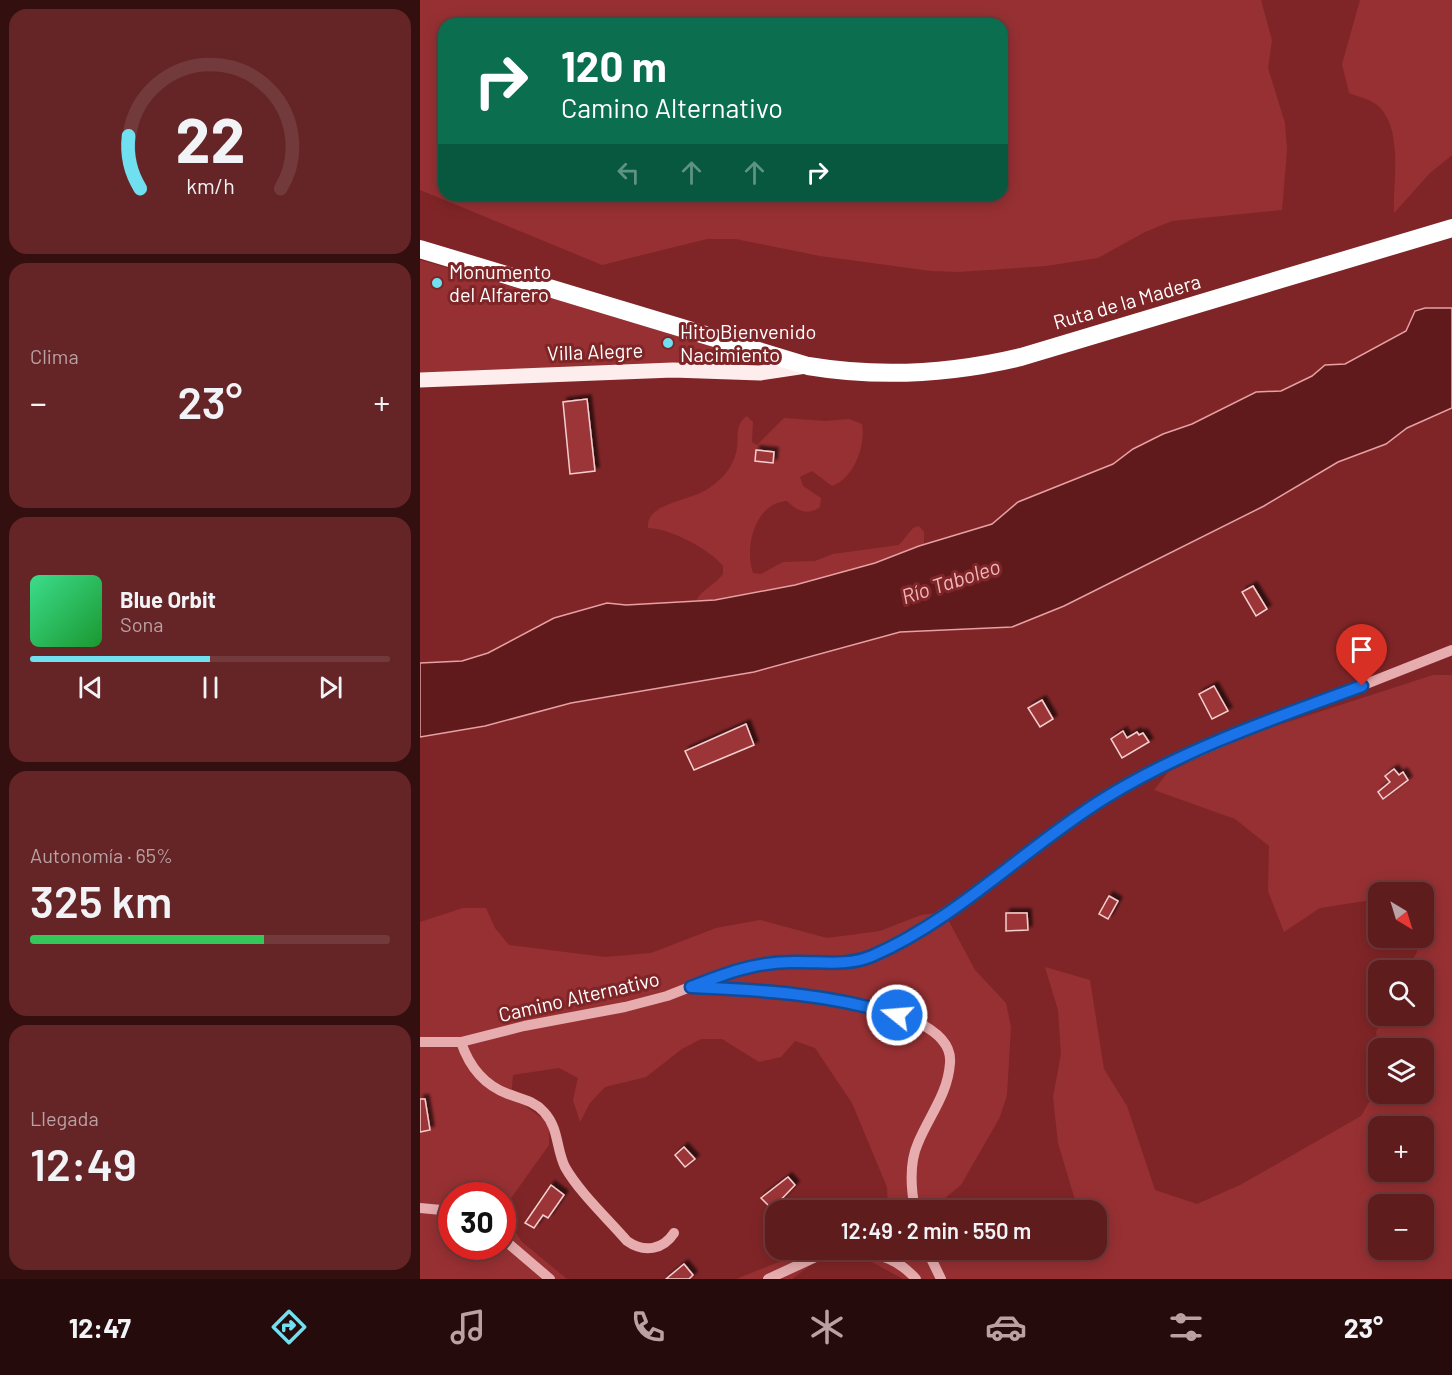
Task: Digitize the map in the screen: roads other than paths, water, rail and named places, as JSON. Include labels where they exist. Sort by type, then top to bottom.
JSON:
[{"type":"highway","name":"Ruta de la Madera","points":[[420,249],[808,366],[856,372],[905,374],[993,364],[1278,282],[1452,228]]},
{"type":"main road","name":"Villa Alegre","points":[[420,380],[673,370],[760,373],[808,366]]},
{"type":"street","name":"Camino Alternativo","points":[[420,1042],[461,1042],[625,1007],[691,987],[736,969],[792,962],[841,963],[870,957],[913,934],[999,876],[1103,799],[1139,778],[1251,729],[1452,650]]},
{"type":"street","points":[[691,987],[801,994],[846,1001],[904,1017],[931,1028],[941,1036],[948,1048],[950,1064],[941,1101],[914,1154],[912,1185],[914,1200]]},
{"type":"street","points":[[461,1042],[470,1062],[483,1078],[500,1090],[530,1101],[545,1113],[554,1126],[565,1167],[627,1241],[638,1247],[649,1249],[661,1245],[674,1233]]},
{"type":"street","points":[[420,1208],[438,1208]]},
{"type":"street","points":[[516,1250],[550,1279]]},
{"type":"street","points":[[768,1279],[809,1260]]},
{"type":"street","points":[[893,1260],[903,1264],[916,1279]]},
{"type":"street","points":[[932,1260],[942,1279]]},
{"type":"water","name":"Río Taboleo","points":[[1425,308],[1452,308],[1452,408],[1407,428],[1386,444],[1338,462],[1264,506],[1064,606],[1012,627],[900,632],[754,672],[571,703],[485,726],[420,737],[420,663],[462,661],[488,653],[554,618],[607,603],[626,605],[715,600],[795,585],[875,563],[919,546],[992,524],[1018,502],[1113,464],[1133,449],[1163,434],[1192,424],[1256,392],[1281,391],[1312,376],[1325,365],[1345,364],[1406,331],[1415,311]]},
{"type":"place","name":"Monumento del Alfarero","points":[[437,283]]},
{"type":"place","name":"Hito Bienvenido Nacimiento","points":[[668,343]]}]
